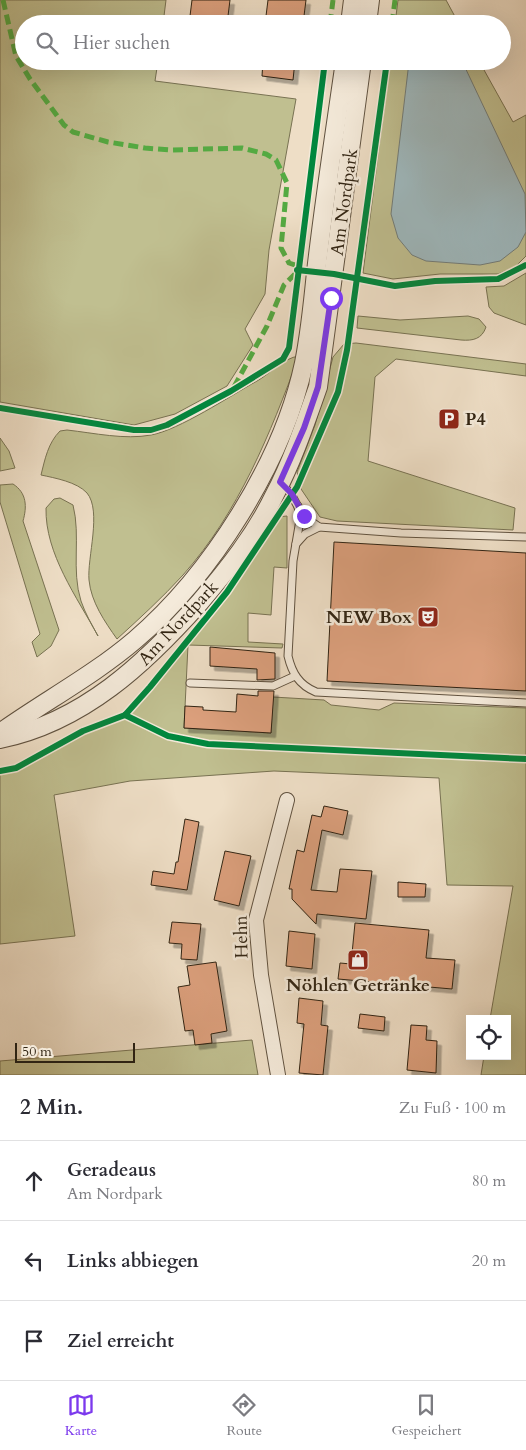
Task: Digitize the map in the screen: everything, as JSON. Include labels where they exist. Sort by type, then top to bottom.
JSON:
[{"type":"street","points":[[351,15],[353,0]]},
{"type":"street","points":[[368,15],[370,0]]},
{"type":"street","name":"Am Nordpark","points":[[0,733],[122,651],[176,602],[215,554],[256,484],[285,425],[304,365],[313,310],[344,70]]},
{"type":"street","name":"Am Nordpark","points":[[0,739],[27,734],[72,713],[124,679],[150,656],[232,564],[274,497],[304,428],[318,387],[323,362],[361,70]]},
{"type":"street","name":"Hehn","points":[[278,1075],[261,975],[256,920],[286,800]]},
{"type":"lane","points":[[280,482],[309,522],[320,527],[401,533],[526,537]]},
{"type":"lane","points":[[298,506],[300,520],[296,545],[288,656],[296,676],[308,689],[316,692],[526,703]]},
{"type":"lane","points":[[296,545],[305,534],[320,527]]},
{"type":"lane","points":[[190,683],[274,686],[280,685],[296,676]]},
{"type":"shaded area","points":[[0,0],[166,0],[164,15],[15,15],[15,70],[157,70],[155,81],[296,99],[269,250],[265,294],[245,329],[253,345],[227,386],[175,414],[134,425],[0,402]]},
{"type":"shaded area","points":[[398,0],[446,0],[454,15],[396,15]]},
{"type":"shaded area","points":[[389,70],[484,70],[513,122],[526,115],[526,256],[515,267],[498,274],[440,274],[393,279],[363,273]]},
{"type":"shaded area","points":[[526,273],[526,325],[494,313],[489,307],[486,287],[504,286]]},
{"type":"shaded area","points":[[358,316],[400,320],[468,316],[479,319],[486,327],[479,337],[461,340],[357,328]]},
{"type":"shaded area","points":[[356,343],[526,364],[526,376],[396,359],[375,377],[368,461],[515,508],[513,530],[337,521],[320,517],[301,489],[297,472],[315,425],[333,357],[344,344]]},
{"type":"shaded area","points":[[299,356],[264,443],[237,499],[221,525],[183,575],[117,639],[99,611],[90,588],[89,571],[94,523],[91,501],[87,493],[78,486],[41,475],[48,452],[56,436],[60,431],[67,430],[131,437],[162,432],[176,427],[204,412],[262,378],[282,363]]},
{"type":"shaded area","points":[[0,438],[9,451],[15,468],[0,471]]},
{"type":"shaded area","points":[[13,484],[21,492],[25,501],[23,521],[59,630],[51,646],[37,657],[32,642],[40,634],[0,502],[0,485]]},
{"type":"shaded area","points":[[60,498],[73,505],[76,529],[78,589],[84,610],[98,636],[64,575],[51,542],[46,508],[54,499]]},
{"type":"shaded area","points":[[287,516],[287,568],[274,567],[271,615],[248,613],[248,642],[283,644],[282,648],[188,645],[184,728],[271,733],[273,697],[324,700],[331,705],[379,710],[394,703],[526,708],[526,1075],[481,1075],[483,1060],[511,1060],[511,1015],[491,1015],[513,886],[447,885],[439,778],[274,771],[130,781],[54,795],[75,936],[0,944],[0,770],[16,768],[84,730],[125,715],[227,592],[277,517]]},
{"type":"shaded area","points":[[252,1040],[258,1075],[0,1075],[0,1061]]},
{"type":"water","points":[[408,70],[466,70],[525,194],[526,232],[518,247],[500,261],[480,265],[426,261],[412,255],[398,238],[391,214]]},
{"type":"building","points":[[192,0],[230,0],[228,15],[190,15]]},
{"type":"building","points":[[268,0],[306,0],[304,15],[266,15]]},
{"type":"building","points":[[262,70],[294,70],[293,80],[262,76]]},
{"type":"building","name":"NEW Box","points":[[334,542],[526,553],[526,691],[327,681]]},
{"type":"building","points":[[210,647],[275,653],[275,679],[257,680],[257,669],[210,666]]},
{"type":"building","points":[[258,691],[274,691],[271,733],[184,728],[185,706],[203,707],[203,710],[236,712],[237,694],[258,696]]},
{"type":"building","points":[[324,806],[348,811],[343,835],[322,830],[311,890],[337,892],[340,869],[372,871],[366,919],[317,914],[316,924],[292,899],[292,889],[289,889],[297,850],[304,852],[312,815],[321,817]]},
{"type":"building","points":[[185,819],[199,822],[187,890],[151,885],[153,871],[174,874],[176,862],[178,862]]},
{"type":"building","points":[[225,851],[251,856],[239,906],[214,900]]},
{"type":"building","points":[[398,882],[426,884],[425,897],[398,897]]},
{"type":"building","points":[[172,922],[201,924],[197,960],[181,959],[182,944],[169,943]]},
{"type":"building","points":[[355,923],[429,930],[426,958],[455,960],[452,989],[338,979],[340,963],[351,964]]},
{"type":"building","points":[[289,931],[315,934],[312,969],[286,966]]},
{"type":"building","points":[[216,962],[227,1031],[211,1034],[212,1043],[195,1045],[193,1030],[185,1031],[178,987],[190,985],[187,966]]},
{"type":"building","points":[[299,998],[323,1001],[321,1025],[328,1026],[323,1075],[299,1073],[304,1024],[297,1023]]},
{"type":"building","points":[[360,1014],[385,1017],[384,1031],[358,1028]]},
{"type":"building","points":[[411,1025],[427,1026],[426,1040],[437,1041],[436,1073],[407,1070]]},
{"type":"marked path","points":[[3,0],[15,52]]},
{"type":"marked path","points":[[331,15],[333,0]]},
{"type":"marked path","points":[[393,15],[395,0]]},
{"type":"marked path","points":[[25,70],[64,125],[73,132],[108,142],[145,148],[170,150],[242,148],[266,154],[276,160],[287,183],[281,248],[289,263],[298,266]]},
{"type":"marked path","points":[[234,387],[267,326],[284,285],[299,270]]},
{"type":"cycle path","points":[[0,408],[134,430],[151,430],[167,425],[231,391],[283,359],[289,348],[324,70]]},
{"type":"cycle path","points":[[0,771],[16,768],[83,731],[125,715],[227,592],[297,487],[338,392],[347,350],[386,70]]},
{"type":"cycle path","points":[[297,270],[334,274],[395,286],[435,281],[498,279],[526,265]]},
{"type":"cycle path","points":[[125,715],[168,736],[208,744],[526,759]]},
{"type":"place","name":"P4","points":[[449,419]]},
{"type":"place","name":"NEW Box","points":[[428,617]]},
{"type":"place","name":"Nöhlen Getränke","points":[[358,960]]},
{"type":"route","points":[[304,516],[292,494],[280,482],[304,428],[318,387],[331,298]]}]
